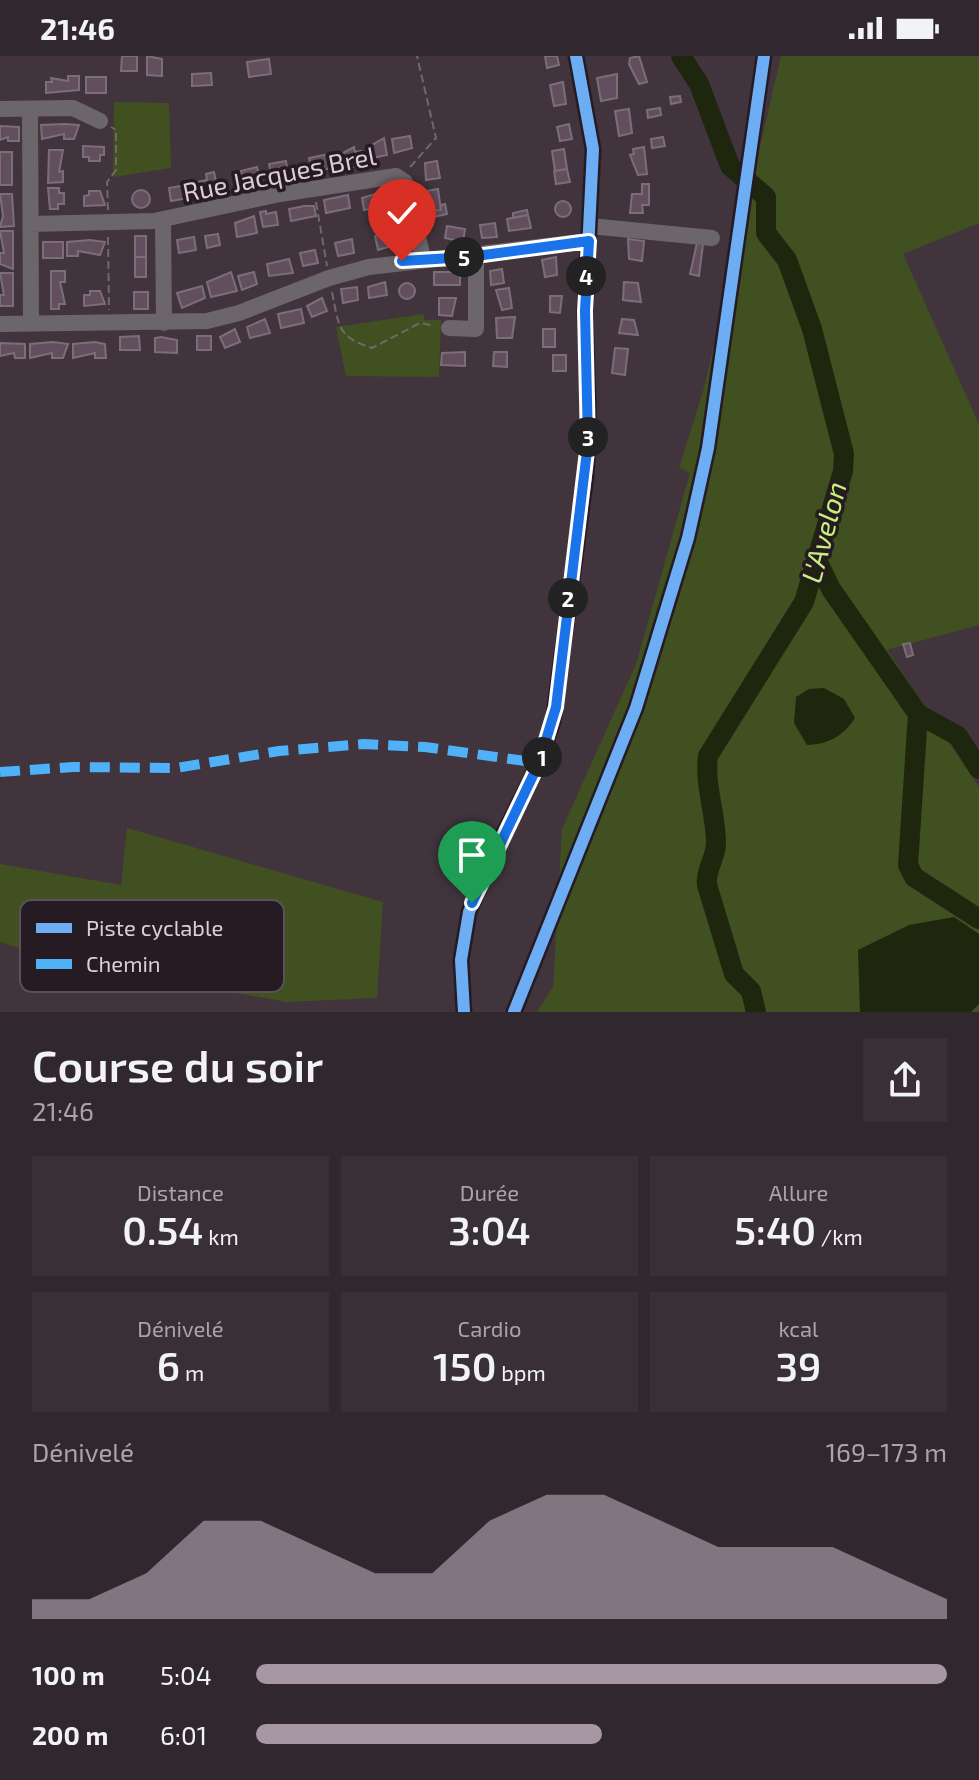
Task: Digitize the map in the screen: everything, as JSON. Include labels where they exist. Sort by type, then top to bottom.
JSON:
[{"type":"street","points":[[464,1012],[461,960],[469,912],[495,851],[539,763],[556,707],[588,443],[585,311],[592,138],[576,56]]},
{"type":"street","points":[[0,109],[77,109],[100,121]]},
{"type":"street","points":[[30,109],[31,324]]},
{"type":"street","name":"Rue Jacques Brel","points":[[31,224],[163,220],[392,175],[404,179]]},
{"type":"street","points":[[404,179],[423,258]]},
{"type":"street","name":"Rue Jacques Brel","points":[[163,220],[164,323]]},
{"type":"street","points":[[0,324],[164,323],[228,317],[329,278],[423,258],[476,256],[589,234],[712,238]]},
{"type":"street","points":[[449,328],[476,329],[476,256]]},
{"type":"path","points":[[404,179],[410,166],[436,138],[417,56]]},
{"type":"path","points":[[314,189],[340,329],[350,341],[372,348],[420,323],[449,328]]},
{"type":"green space","points":[[781,56],[979,56],[979,223],[903,254],[979,424],[979,625],[887,650],[979,787],[979,1012],[537,1012],[553,987],[562,829],[636,664],[690,473],[679,468],[704,388]]},
{"type":"green space","points":[[114,102],[169,103],[171,168],[113,177]]},
{"type":"green space","points":[[423,314],[425,320],[441,320],[439,377],[346,376],[336,327]]},
{"type":"green space","points":[[127,828],[383,902],[377,998],[286,1002],[232,992],[284,992],[284,900],[20,900],[20,948],[0,942],[0,864],[121,885]]},
{"type":"shaded area","points":[[824,688],[844,699],[855,718],[835,738],[807,745],[794,723],[796,697],[809,689]]},
{"type":"shaded area","points":[[954,917],[979,934],[979,1004],[971,1012],[860,1012],[858,950],[909,925]]},
{"type":"building","points":[[122,56],[137,56],[137,71],[121,71]]},
{"type":"building","points":[[147,56],[162,59],[162,76],[147,75]]},
{"type":"building","points":[[545,56],[557,56],[559,65],[547,68]]},
{"type":"building","points":[[639,56],[647,82],[639,84],[629,64],[630,58]]},
{"type":"building","points":[[269,59],[271,74],[249,77],[247,62]]},
{"type":"building","points":[[211,73],[212,85],[192,86],[192,74]]},
{"type":"building","points":[[617,74],[617,98],[601,101],[597,78]]},
{"type":"building","points":[[68,76],[79,76],[79,90],[46,93],[46,82],[52,82],[51,78],[68,81]]},
{"type":"building","points":[[86,77],[106,77],[106,93],[86,93]]},
{"type":"building","points":[[563,82],[566,104],[554,106],[550,85]]},
{"type":"building","points":[[680,96],[681,102],[671,104],[670,97]]},
{"type":"building","points":[[660,108],[661,115],[648,118],[647,110]]},
{"type":"building","points":[[629,109],[632,133],[619,136],[615,111]]},
{"type":"building","points":[[569,124],[572,139],[560,141],[557,127]]},
{"type":"building","points":[[41,125],[79,125],[74,139],[64,139],[64,134],[42,139]]},
{"type":"building","points":[[0,126],[19,127],[19,141],[8,141],[8,137],[0,140]]},
{"type":"building","points":[[410,136],[412,148],[394,153],[392,139]]},
{"type":"building","points":[[663,137],[665,146],[652,148],[651,139]]},
{"type":"building","points":[[384,138],[387,155],[372,158],[370,146]]},
{"type":"building","points":[[83,146],[104,147],[104,155],[100,155],[100,161],[89,161],[89,157],[83,157]]},
{"type":"building","points":[[354,147],[355,152],[361,151],[364,165],[340,170],[337,156]]},
{"type":"building","points":[[644,147],[647,174],[638,175],[630,155],[634,154],[633,149]]},
{"type":"building","points":[[564,149],[567,169],[555,171],[552,151]]},
{"type":"building","points":[[49,150],[63,150],[59,172],[63,171],[63,182],[48,183]]},
{"type":"building","points":[[0,152],[12,152],[12,185],[0,185]]},
{"type":"building","points":[[329,154],[332,168],[312,172],[309,158]]},
{"type":"building","points":[[286,161],[288,174],[272,178],[269,164]]},
{"type":"building","points":[[437,161],[440,178],[426,180],[425,163]]},
{"type":"building","points":[[257,167],[260,180],[244,185],[241,171]]},
{"type":"building","points":[[567,169],[570,182],[556,184],[554,171]]},
{"type":"building","points":[[214,172],[218,190],[199,194],[197,182],[207,180],[206,174]]},
{"type":"building","points":[[642,184],[649,184],[649,205],[642,205],[643,213],[630,213],[632,194],[642,194]]},
{"type":"building","points":[[186,185],[188,198],[171,201],[169,188]]},
{"type":"building","points":[[48,188],[59,188],[59,193],[64,193],[64,204],[58,204],[58,209],[50,209]]},
{"type":"building","points":[[438,189],[441,210],[430,211],[426,191]]},
{"type":"building","points":[[141,190],[150,199],[141,208],[132,199]]},
{"type":"building","points":[[388,190],[391,205],[364,210],[362,198]]},
{"type":"building","points":[[89,191],[100,191],[105,205],[84,206],[84,196],[89,195]]},
{"type":"building","points":[[0,194],[12,194],[14,226],[0,227],[3,216]]},
{"type":"building","points":[[348,195],[350,208],[326,213],[324,200]]},
{"type":"building","points":[[560,201],[566,201],[571,209],[569,215],[560,217],[555,212],[555,206]]},
{"type":"building","points":[[445,204],[447,214],[429,218],[428,212],[441,210],[441,205]]},
{"type":"building","points":[[314,206],[316,216],[291,221],[289,209]]},
{"type":"building","points":[[527,210],[528,215],[513,218],[513,213]]},
{"type":"building","points":[[266,211],[266,214],[276,212],[278,225],[263,227],[260,212]]},
{"type":"building","points":[[528,215],[531,228],[509,231],[507,219]]},
{"type":"building","points":[[254,216],[257,233],[237,237],[235,223]]},
{"type":"building","points":[[495,223],[497,237],[482,238],[480,225]]},
{"type":"building","points":[[447,226],[465,229],[463,242],[445,238]]},
{"type":"building","points":[[0,231],[13,231],[13,269],[0,264],[0,253],[4,253]]},
{"type":"building","points":[[393,232],[395,245],[378,250],[375,236]]},
{"type":"building","points":[[218,234],[220,245],[207,248],[205,236]]},
{"type":"building","points":[[135,236],[146,236],[146,257],[135,257]]},
{"type":"building","points":[[194,237],[196,250],[179,253],[177,240]]},
{"type":"building","points":[[352,239],[354,253],[338,256],[335,243]]},
{"type":"building","points":[[628,239],[644,241],[642,261],[629,259]]},
{"type":"building","points":[[43,242],[63,242],[63,258],[43,258]]},
{"type":"building","points":[[67,242],[105,242],[100,255],[78,251],[78,256],[67,256]]},
{"type":"building","points":[[697,243],[703,244],[699,276],[690,274]]},
{"type":"building","points":[[315,250],[318,263],[303,266],[300,253]]},
{"type":"building","points":[[135,257],[146,257],[146,277],[135,277]]},
{"type":"building","points":[[556,257],[557,275],[545,277],[542,260]]},
{"type":"building","points":[[289,259],[293,273],[269,276],[267,264]]},
{"type":"building","points":[[502,269],[504,283],[491,285],[490,271]]},
{"type":"building","points":[[51,271],[65,271],[65,282],[60,282],[65,304],[59,304],[59,309],[51,309]]},
{"type":"building","points":[[231,272],[237,291],[211,297],[207,282]]},
{"type":"building","points":[[254,272],[257,284],[242,290],[238,276]]},
{"type":"building","points":[[434,272],[460,272],[460,285],[434,285]]},
{"type":"building","points":[[0,273],[13,273],[13,306],[0,306],[0,295],[4,295]]},
{"type":"building","points":[[385,282],[387,295],[369,298],[368,287]]},
{"type":"building","points":[[624,282],[638,283],[641,302],[623,300]]},
{"type":"building","points":[[407,283],[413,285],[413,297],[407,299],[401,297],[399,291],[401,285]]},
{"type":"building","points":[[202,286],[205,298],[182,308],[177,293]]},
{"type":"building","points":[[357,287],[358,300],[343,303],[341,289]]},
{"type":"building","points":[[509,288],[512,308],[502,310],[496,290]]},
{"type":"building","points":[[90,291],[100,291],[105,304],[84,306],[84,295],[90,295]]},
{"type":"building","points":[[134,292],[148,292],[148,309],[134,309]]},
{"type":"building","points":[[550,296],[562,296],[560,313],[550,312]]},
{"type":"building","points":[[322,298],[327,311],[312,317],[307,306]]},
{"type":"building","points":[[439,298],[456,298],[452,316],[439,315]]},
{"type":"building","points":[[301,309],[304,323],[281,328],[278,314]]},
{"type":"building","points":[[515,317],[512,338],[497,338],[496,318]]},
{"type":"building","points":[[265,319],[270,333],[250,338],[247,327]]},
{"type":"building","points":[[622,319],[634,320],[638,335],[619,333]]},
{"type":"building","points":[[235,329],[240,342],[225,348],[220,337]]},
{"type":"building","points":[[543,329],[555,329],[555,347],[543,347]]},
{"type":"building","points":[[139,336],[140,350],[120,350],[120,337]]},
{"type":"building","points":[[197,336],[211,336],[211,350],[197,350]]},
{"type":"building","points":[[155,338],[177,340],[177,353],[155,352]]},
{"type":"building","points":[[0,343],[25,344],[25,358],[15,358],[14,353],[0,356]]},
{"type":"building","points":[[30,344],[68,344],[63,358],[52,358],[52,353],[30,358]]},
{"type":"building","points":[[73,344],[105,344],[106,358],[95,358],[95,353],[73,358]]},
{"type":"building","points":[[615,348],[628,349],[625,375],[612,373]]},
{"type":"building","points":[[465,352],[465,366],[441,365],[442,353]]},
{"type":"building","points":[[494,352],[507,352],[507,367],[493,366]]},
{"type":"building","points":[[553,355],[566,355],[566,371],[553,371]]},
{"type":"building","points":[[910,643],[913,655],[907,657],[903,644]]},
{"type":"waterway","name":"L'Avelon","points":[[681,56],[699,84],[730,166],[766,197],[766,233],[787,260],[812,329],[844,454],[843,471],[804,602],[708,756],[716,843],[707,885],[734,974],[751,991],[756,1012]]},
{"type":"waterway","points":[[817,560],[831,589],[918,714],[908,865],[914,877],[979,919]]},
{"type":"waterway","points":[[918,714],[958,736],[979,769]]},
{"type":"marked path","points":[[0,772],[73,767],[176,768],[279,751],[364,744],[425,747],[539,763]]},
{"type":"cycle path","points":[[464,1012],[461,960],[469,912],[495,851],[539,763],[553,722],[586,476],[589,429],[585,311],[593,149],[576,56]]},
{"type":"cycle path","points":[[514,1012],[636,708],[688,538],[708,448],[764,56]]},
{"type":"route","points":[[402,261],[468,257],[575,240],[589,241],[585,311],[588,443],[556,707],[550,736],[539,763],[472,903]]}]
